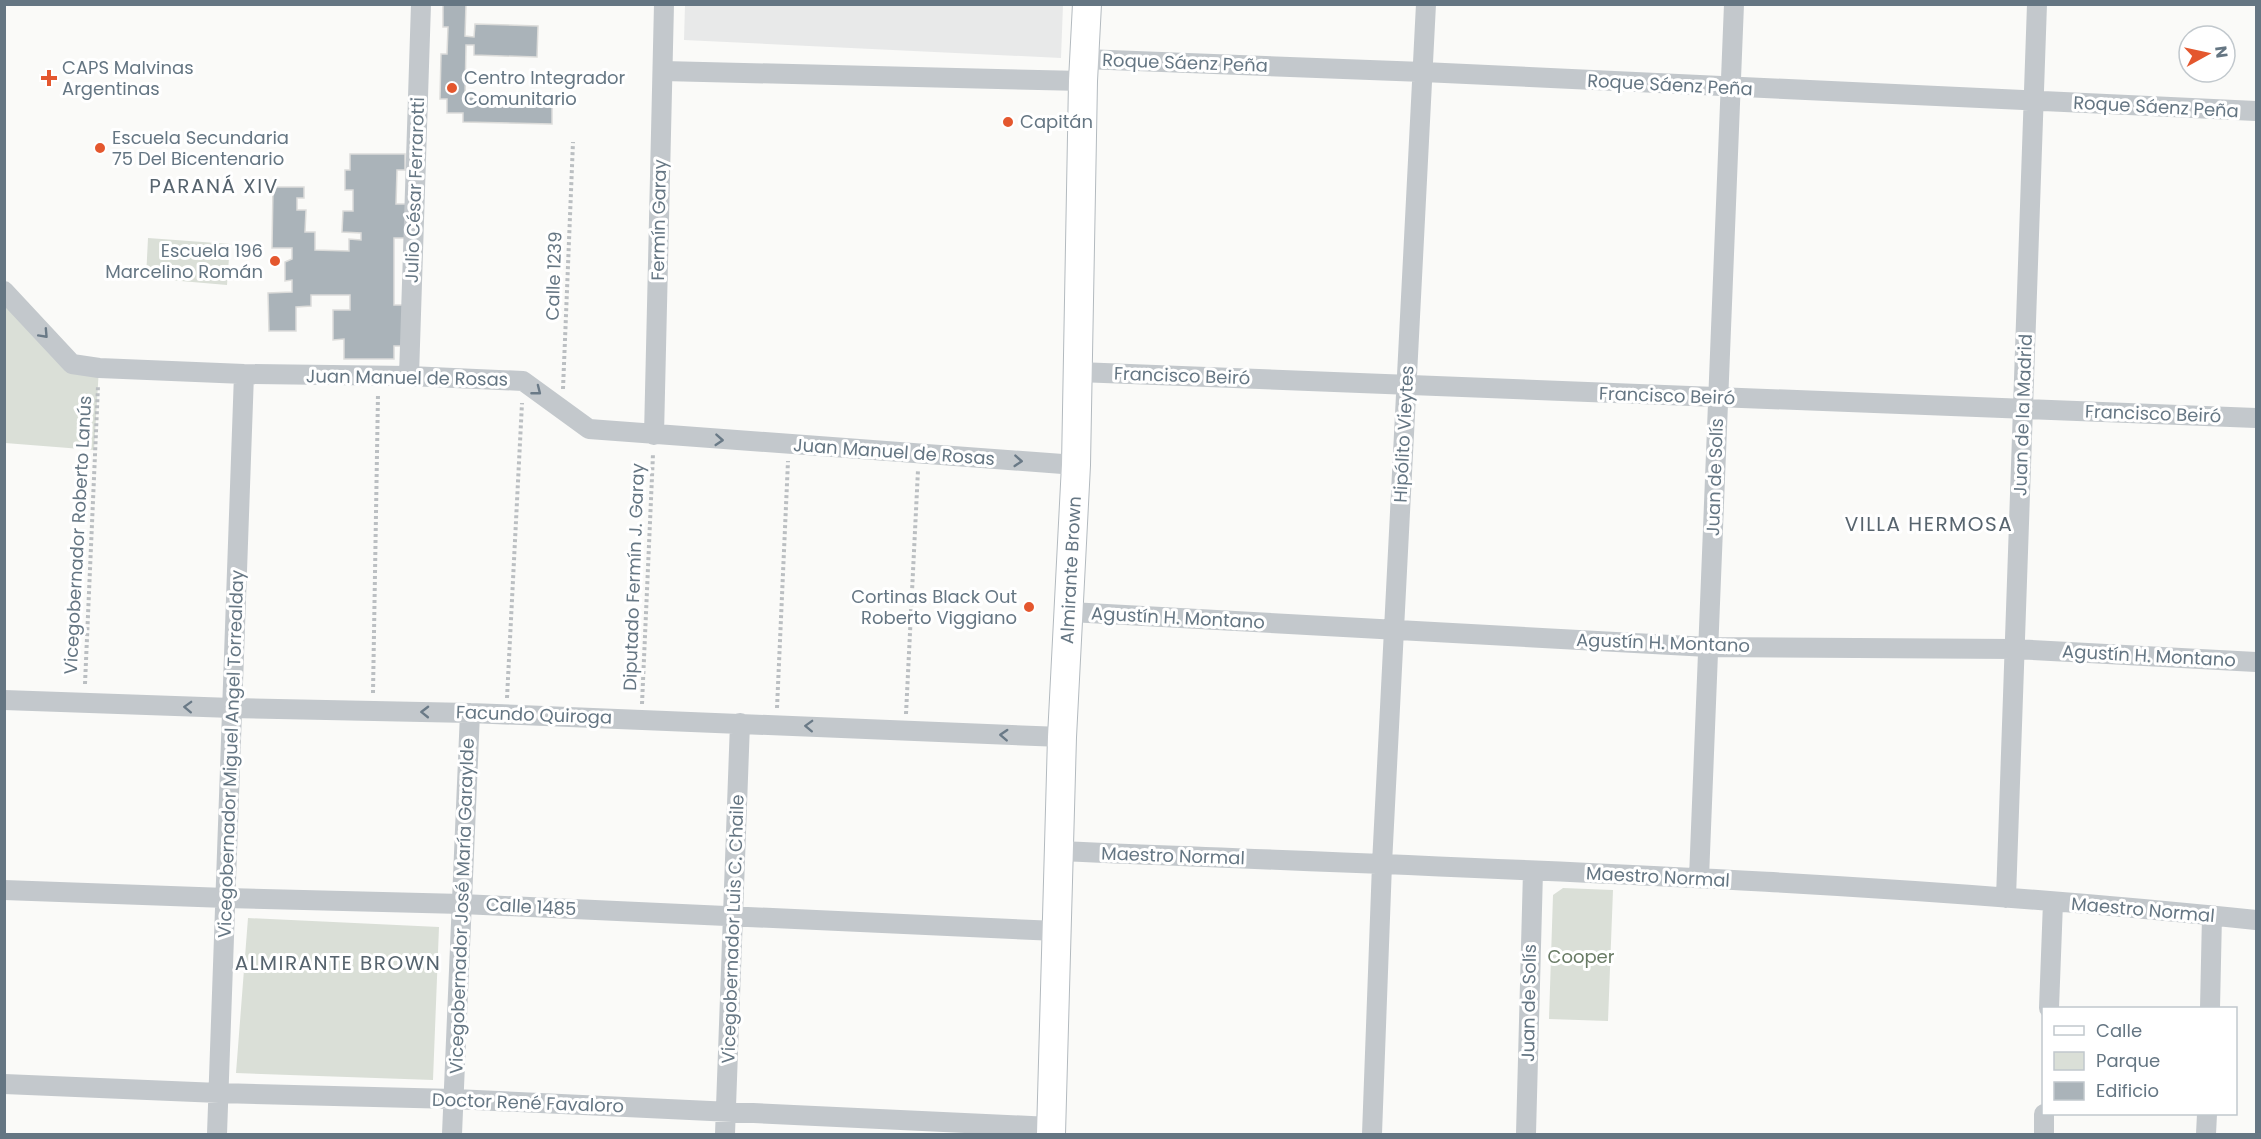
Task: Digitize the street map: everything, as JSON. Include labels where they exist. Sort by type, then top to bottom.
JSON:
[{"type":"main road","name":"Almirante Brown","points":[[1051,1131],[1062,737],[1076,465],[1087,4]]},
{"type":"street","name":"Julio César Ferrarotti","points":[[409,376],[421,4]]},
{"type":"street","name":"Fermín Garay","points":[[654,435],[664,4]]},
{"type":"street","name":"Hipólito Vieytes","points":[[1372,1134],[1382,864],[1426,4]]},
{"type":"street","name":"Juan de Solís","points":[[1700,878],[1734,4]]},
{"type":"street","name":"Juan de la Madrid","points":[[2006,898],[2037,4]]},
{"type":"street","name":"Roque Sáenz Peña","points":[[663,71],[1423,72],[2256,111]]},
{"type":"street","name":"Juan Manuel de Rosas","points":[[4,291],[72,364],[99,368],[244,374],[409,376],[523,381],[589,429],[1076,465]]},
{"type":"street","name":"Francisco Beiró","points":[[1078,372],[2256,418]]},
{"type":"street","name":"Vicegobernador Miguel Angel Torrealday","points":[[217,1134],[244,374]]},
{"type":"street","name":"Agustín H. Montano","points":[[1070,612],[1708,647],[2014,649],[2256,662]]},
{"type":"street","name":"Facundo Quiroga","points":[[4,700],[232,708],[470,712],[1062,737]]},
{"type":"street","name":"Vicegobernador José María Garaylde","points":[[452,1134],[470,712]]},
{"type":"street","name":"Vicegobernador Luis C. Chaile","points":[[725,1134],[740,723]]},
{"type":"street","name":"Maestro Normal","points":[[1059,851],[1700,878],[2006,898],[2256,920]]},
{"type":"street","name":"Juan de Solís","points":[[1526,1134],[1533,871]]},
{"type":"street","name":"Calle 1485","points":[[4,890],[462,903],[1057,931]]},
{"type":"street","points":[[2049,1007],[2053,902]]},
{"type":"street","points":[[2210,1007],[2212,915]]},
{"type":"street","name":"Doctor René Favaloro","points":[[4,1084],[219,1093],[454,1099],[726,1111],[1051,1131]]},
{"type":"street","points":[[2044,1115],[2044,1134]]},
{"type":"street","points":[[2206,1134],[2207,1115]]},
{"type":"path","name":"Calle 1239","points":[[562,411],[573,142]]},
{"type":"path","name":"Vicegobernador Roberto Lanús","points":[[84,703],[99,368]]},
{"type":"path","points":[[373,711],[378,376]]},
{"type":"path","points":[[507,714],[523,381]]},
{"type":"path","name":"Diputado Fermín J. Garay","points":[[642,719],[654,435]]},
{"type":"path","points":[[776,725],[789,445]]},
{"type":"path","points":[[905,730],[918,454]]},
{"type":"shaded area","points":[[685,5],[1063,5],[1061,58],[684,40]]},
{"type":"green space","points":[[148,238],[230,244],[227,285],[146,278]]},
{"type":"green space","points":[[4,291],[72,364],[99,368],[94,450],[5,443]]},
{"type":"green space","name":"Cooper","points":[[1563,888],[1613,890],[1608,1021],[1549,1019],[1553,895]]},
{"type":"green space","points":[[248,918],[439,927],[433,1080],[236,1073]]},
{"type":"building","points":[[443,4],[466,4],[465,36],[474,37],[475,24],[538,26],[537,57],[474,55],[474,45],[466,45],[465,97],[552,100],[552,124],[463,122],[463,113],[447,113],[447,99],[440,99],[441,54],[447,54],[448,27],[443,27]]},
{"type":"building","points":[[350,154],[405,154],[405,170],[397,170],[396,204],[406,204],[406,238],[394,238],[394,305],[407,305],[407,346],[394,346],[394,359],[344,359],[344,339],[333,340],[333,310],[350,310],[350,295],[311,295],[311,306],[296,307],[296,331],[269,331],[268,293],[292,292],[292,280],[285,281],[285,262],[292,259],[292,248],[272,248],[273,187],[304,187],[304,198],[297,198],[297,210],[306,210],[305,232],[315,232],[315,250],[349,251],[349,239],[361,240],[361,233],[342,232],[343,211],[353,211],[353,190],[345,190],[345,170],[350,170]]},
{"type":"place","name":"CAPS Malvinas Argentinas","points":[[49,78]]},
{"type":"place","name":"Centro Integrador Comunitario","points":[[452,88]]},
{"type":"place","name":"Capitán","points":[[1008,122]]},
{"type":"place","name":"Escuela Secundaria 75 Del Bicentenario","points":[[100,148]]},
{"type":"place","name":"Escuela 196 Marcelino Román","points":[[275,261]]},
{"type":"place","name":"Cortinas Black Out Roberto Viggiano","points":[[1029,607]]},
{"type":"district","name":"PARANÁ XIV","points":[[214,186]]},
{"type":"district","name":"VILLA HERMOSA","points":[[1929,524]]},
{"type":"district","name":"ALMIRANTE BROWN","points":[[338,963]]}]
